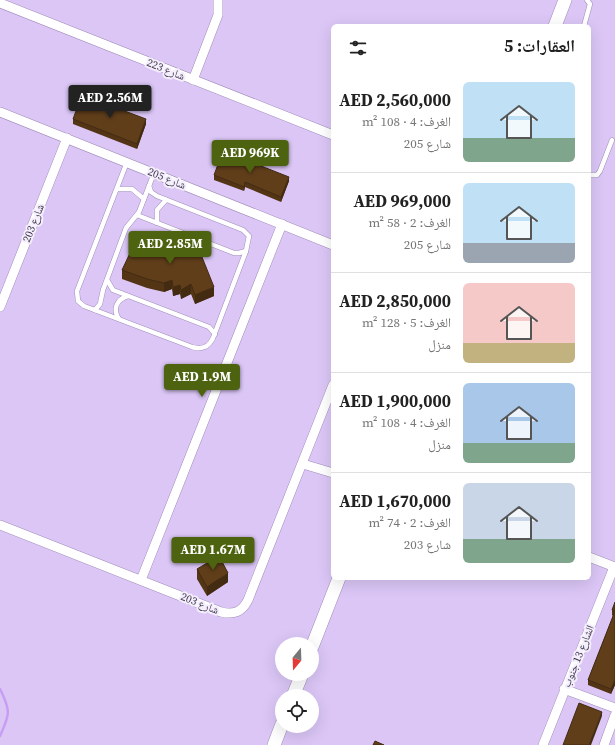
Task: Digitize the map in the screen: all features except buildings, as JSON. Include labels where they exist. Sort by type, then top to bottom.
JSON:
[{"type":"main road","points":[[555,24],[565,0]]},
{"type":"main road","points":[[316,637],[338,580]]},
{"type":"main road","points":[[274,745],[279,733]]},
{"type":"street","points":[[193,80],[218,15],[218,0]]},
{"type":"street","name":"شارع 223","points":[[0,3],[331,134]]},
{"type":"street","name":"شارع 205","points":[[0,112],[331,244]]},
{"type":"street","name":"شارع 203","points":[[1,302],[67,138]]},
{"type":"street","points":[[141,580],[282,224]]},
{"type":"street","name":"شارع 203","points":[[0,525],[221,612],[234,613],[241,610],[248,600],[331,393]]},
{"type":"street","points":[[303,464],[331,472]]},
{"type":"street","points":[[591,557],[614,567]]},
{"type":"street","name":"الشارع 13 جنوب","points":[[543,745],[564,689],[614,567]]},
{"type":"street","points":[[564,689],[615,708]]},
{"type":"street","points":[[604,745],[615,715]]},
{"type":"lane","points":[[585,24],[590,10],[590,4],[587,0]]},
{"type":"lane","points":[[591,175],[597,175],[600,171],[612,140]]},
{"type":"lane","points":[[127,162],[77,291],[77,298],[80,304],[196,349],[209,345],[215,334],[246,251],[249,239],[247,233],[243,230],[154,195],[149,186]]},
{"type":"lane","points":[[95,310],[100,304],[126,228],[136,215],[154,173]]},
{"type":"lane","points":[[117,189],[132,189],[144,199]]},
{"type":"lane","points":[[157,223],[157,210],[166,200]]},
{"type":"lane","points":[[136,215],[234,253],[239,254],[246,251]]},
{"type":"lane","points":[[107,280],[113,290],[209,327],[215,334]]},
{"type":"lane","points":[[119,319],[116,312],[116,305],[121,299],[128,296]]},
{"type":"waterway","points":[[0,689],[8,712],[6,722],[0,736]]}]
